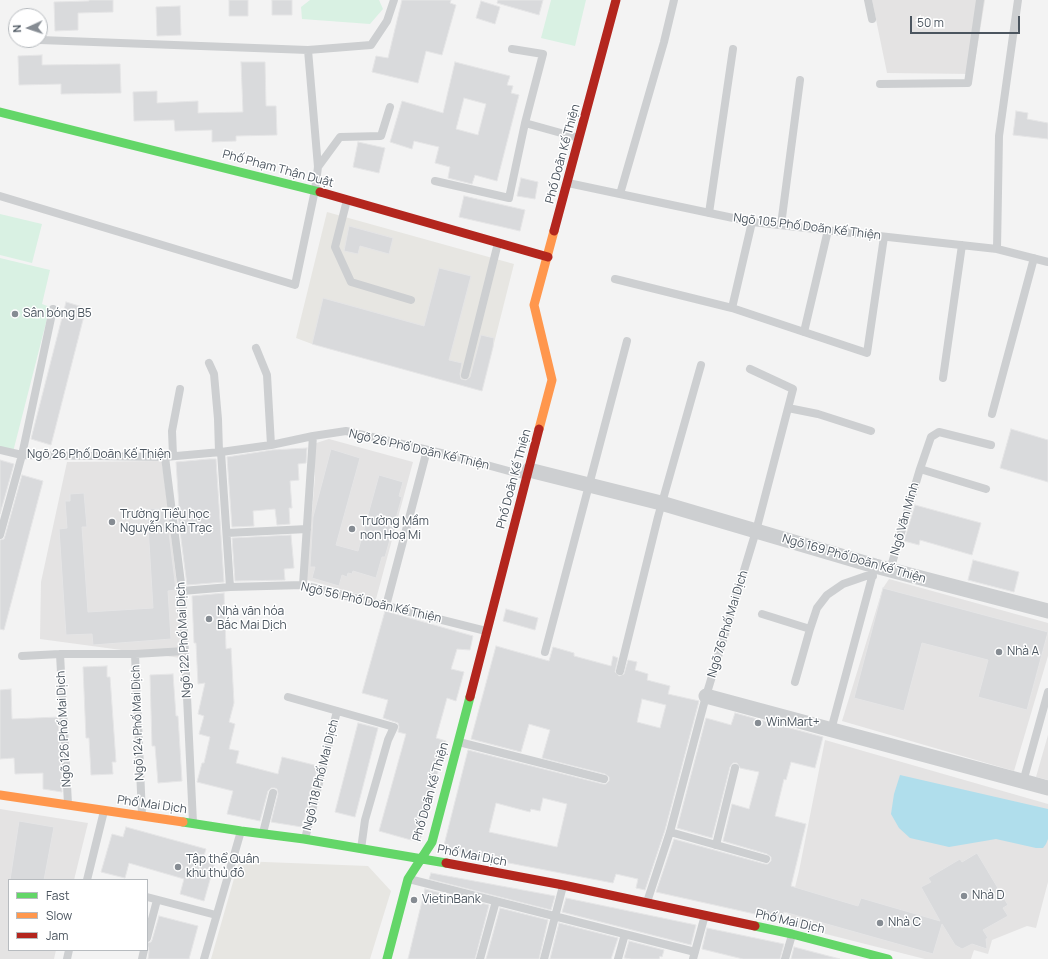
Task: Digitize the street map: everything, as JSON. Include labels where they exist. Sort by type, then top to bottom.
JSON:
[{"type":"street","name":"Phố Doãn Kế Thiện","points":[[387,959],[408,879],[432,842],[552,380],[534,305],[616,0]]},
{"type":"street","name":"Phố Phạm Thận Duật","points":[[0,112],[316,190],[548,257]]},
{"type":"street","name":"Ngõ 169 Phố Doãn Kế Thiện","points":[[528,473],[589,485],[661,503],[756,531],[874,571],[890,570],[1048,611]]},
{"type":"street","points":[[706,696],[1048,788]]},
{"type":"street","name":"Phố Mai Dịch","points":[[0,796],[193,823],[241,832],[304,839],[361,850],[422,859],[563,885],[705,915],[792,934],[888,959]]},
{"type":"lane","points":[[48,40],[308,50],[371,45],[387,21],[394,0]]},
{"type":"lane","points":[[620,194],[664,42],[674,0]]},
{"type":"lane","points":[[868,0],[872,19]]},
{"type":"lane","points":[[880,84],[968,83],[980,0]]},
{"type":"lane","points":[[997,249],[999,136],[1018,0]]},
{"type":"lane","points":[[435,181],[509,198],[525,123],[544,54],[512,49]]},
{"type":"lane","points":[[709,213],[733,49]]},
{"type":"lane","points":[[0,196],[295,285],[316,190],[318,167],[308,50]]},
{"type":"lane","points":[[780,225],[800,80]]},
{"type":"lane","points":[[318,167],[340,136],[381,136],[390,107]]},
{"type":"lane","points":[[525,123],[579,138]]},
{"type":"lane","name":"Ngõ 105 Phố Doãn Kế Thiện","points":[[567,183],[752,222],[997,249],[1048,262]]},
{"type":"lane","points":[[347,200],[335,247],[351,282],[410,300]]},
{"type":"lane","points":[[732,308],[752,222]]},
{"type":"lane","points":[[804,332],[828,230]]},
{"type":"lane","points":[[615,279],[732,308],[868,353],[884,237]]},
{"type":"lane","points":[[465,374],[498,243]]},
{"type":"lane","points":[[942,378],[962,245]]},
{"type":"lane","points":[[992,414],[1034,258]]},
{"type":"lane","points":[[0,535],[22,455],[53,309]]},
{"type":"lane","points":[[545,652],[627,341]]},
{"type":"lane","points":[[256,348],[267,375],[270,445]]},
{"type":"lane","points":[[209,363],[214,374],[230,588]]},
{"type":"lane","points":[[620,672],[661,503],[701,365]]},
{"type":"lane","name":"Ngõ 76 Phố Mai Dịch","points":[[646,903],[670,832],[706,696],[756,531],[793,389],[750,370]]},
{"type":"lane","name":"Ngõ 122 Phố Mai Dịch","points":[[180,389],[169,456],[182,591],[193,823]]},
{"type":"lane","points":[[788,408],[818,414],[871,431]]},
{"type":"lane","name":"Ngõ 26 Phố Doãn Kế Thiện","points":[[0,450],[22,455],[169,456],[220,452],[270,445],[346,431],[528,473]]},
{"type":"lane","name":"Ngõ Văn Minh","points":[[890,570],[931,437],[939,432],[991,445]]},
{"type":"lane","points":[[303,585],[313,436]]},
{"type":"lane","points":[[386,606],[427,450]]},
{"type":"lane","name":"Ngõ Văn Minh","points":[[920,469],[986,489]]},
{"type":"lane","points":[[227,533],[307,529]]},
{"type":"lane","points":[[795,682],[817,608],[827,595],[843,584],[866,576],[874,571]]},
{"type":"lane","points":[[831,730],[874,571]]},
{"type":"lane","name":"Ngõ 56 Phố Doãn Kế Thiện","points":[[182,591],[303,585],[487,631]]},
{"type":"lane","points":[[762,614],[810,629]]},
{"type":"lane","points":[[22,656],[60,654],[135,654],[185,651]]},
{"type":"lane","name":"Ngõ 126 Phố Mai Dịch","points":[[60,654],[68,805]]},
{"type":"lane","name":"Ngõ 124 Phố Mai Dịch","points":[[135,654],[142,816]]},
{"type":"lane","points":[[1023,782],[1048,692]]},
{"type":"lane","points":[[288,697],[394,727],[388,740],[365,820],[361,850]]},
{"type":"lane","name":"Ngõ 118 Phố Mai Dịch","points":[[304,839],[337,711]]},
{"type":"lane","points":[[458,741],[604,779]]},
{"type":"lane","points":[[716,845],[735,768]]},
{"type":"lane","points":[[263,834],[273,793]]},
{"type":"lane","points":[[87,879],[104,811]]},
{"type":"lane","points":[[204,959],[241,832]]},
{"type":"lane","points":[[670,832],[766,859]]},
{"type":"lane","points":[[408,879],[626,934],[694,955],[705,915]]},
{"type":"lane","points":[[544,959],[563,885]]},
{"type":"lane","points":[[148,897],[216,915]]},
{"type":"lane","points":[[148,934],[157,900]]},
{"type":"lane","points":[[480,959],[496,902]]},
{"type":"lane","points":[[618,959],[626,934]]},
{"type":"lane","points":[[785,959],[792,934]]},
{"type":"shaded area","points":[[872,0],[985,0],[973,74],[887,73]]},
{"type":"shaded area","points":[[327,212],[514,264],[482,391],[312,344],[296,338]]},
{"type":"shaded area","name":"Trường Mầm non Hoạ Mi","points":[[329,439],[413,462],[376,599],[304,579],[306,546],[312,512],[315,477],[313,444]]},
{"type":"shaded area","name":"Trường Tiểu học Nguyễn Khả Trạc","points":[[162,461],[177,585],[181,658],[40,639],[41,582],[67,462]]},
{"type":"shaded area","points":[[889,579],[1048,623],[1048,656],[1014,771],[842,721],[883,588]]},
{"type":"shaded area","points":[[1048,735],[1048,780],[1036,777]]},
{"type":"shaded area","points":[[825,740],[1048,804],[1048,882],[1036,928],[1027,926],[992,940],[988,954],[974,950],[971,959],[925,959],[786,924],[799,871]]},
{"type":"shaded area","points":[[0,809],[88,823],[74,879],[8,879],[8,951],[56,951],[54,959],[0,959]]},
{"type":"shaded area","points":[[239,861],[368,866],[391,891],[370,959],[211,959]]},
{"type":"green space","points":[[310,0],[379,0],[383,9],[370,24],[302,19],[301,7]]},
{"type":"green space","points":[[551,0],[586,0],[575,46],[541,38]]},
{"type":"green space","points":[[0,214],[42,224],[32,263],[0,255]]},
{"type":"green space","points":[[0,258],[50,270],[42,304],[50,307],[13,452],[0,448]]},
{"type":"water","points":[[900,775],[1048,809],[1048,839],[1046,844],[1043,848],[1036,848],[996,839],[949,847],[910,838],[899,828],[891,814],[894,794]]},
{"type":"building","points":[[113,0],[113,12],[78,13],[78,30],[55,31],[54,2]]},
{"type":"building","points":[[229,0],[248,0],[248,16],[229,16]]},
{"type":"building","points":[[272,0],[292,0],[292,15],[272,15]]},
{"type":"building","points":[[402,0],[451,0],[450,3],[456,5],[442,55],[426,51],[418,83],[372,72],[376,56],[388,58]]},
{"type":"building","points":[[498,0],[543,0],[539,15],[497,3]]},
{"type":"building","points":[[481,1],[500,7],[495,24],[476,18]]},
{"type":"building","points":[[180,6],[181,35],[157,36],[156,7]]},
{"type":"building","points":[[42,55],[42,65],[120,64],[121,93],[61,94],[61,84],[19,85],[18,56]]},
{"type":"building","points":[[241,62],[265,62],[266,106],[276,106],[277,135],[236,136],[236,141],[212,142],[212,130],[175,131],[174,120],[134,121],[133,92],[157,91],[157,103],[198,101],[198,113],[243,112]]},
{"type":"building","points":[[455,62],[510,76],[507,85],[513,86],[511,93],[519,95],[497,181],[475,175],[472,184],[448,178],[450,167],[435,163],[439,147],[414,141],[412,149],[390,142],[402,101],[443,113]],"holes":[[[464,98],[486,104],[478,135],[456,129]]]},
{"type":"building","points":[[1016,111],[1028,113],[1027,119],[1048,123],[1048,139],[1013,135]]},
{"type":"building","points":[[358,142],[385,148],[379,173],[353,167]]},
{"type":"building","points":[[521,178],[538,182],[535,199],[517,196]]},
{"type":"building","points":[[464,196],[525,210],[520,231],[459,217]]},
{"type":"building","points":[[349,226],[393,238],[389,254],[360,246],[358,254],[344,251]]},
{"type":"building","points":[[439,268],[471,276],[449,360],[462,363],[460,374],[461,379],[466,380],[470,377],[481,335],[494,338],[482,391],[312,344],[323,298],[424,326]]},
{"type":"building","points":[[66,302],[86,308],[51,445],[31,439]]},
{"type":"building","points":[[1011,429],[1048,440],[1048,482],[1000,468]]},
{"type":"building","points":[[307,448],[306,463],[298,464],[299,480],[290,481],[292,508],[289,508],[290,524],[277,525],[275,509],[253,511],[254,526],[232,527],[227,457],[272,450]]},
{"type":"building","points":[[331,449],[360,458],[336,545],[358,551],[379,475],[403,482],[399,496],[402,497],[385,557],[382,557],[376,578],[353,571],[352,574],[348,573],[347,577],[342,575],[339,586],[312,578],[315,567],[310,567],[313,517]]},
{"type":"building","points":[[216,459],[224,582],[187,585],[177,508],[179,507],[176,462]]},
{"type":"building","points":[[0,460],[14,464],[0,514]]},
{"type":"building","points":[[22,475],[43,481],[4,630],[0,629],[0,540],[4,539]]},
{"type":"building","points":[[84,493],[87,527],[82,527],[88,612],[153,608],[147,509],[166,508],[176,590],[168,591],[171,639],[93,645],[92,634],[66,635],[59,529],[67,528],[65,501],[70,501],[70,494]]},
{"type":"building","points":[[915,505],[981,523],[972,555],[920,540],[919,545],[904,541]]},
{"type":"building","points":[[291,535],[294,568],[284,569],[285,580],[235,581],[232,538]]},
{"type":"building","points":[[973,560],[1019,572],[1014,592],[968,580]]},
{"type":"building","name":"Nhà A","points":[[883,588],[1048,632],[1027,710],[978,697],[988,660],[922,643],[904,711],[854,698]]},
{"type":"building","points":[[224,593],[226,649],[231,648],[234,703],[229,722],[235,724],[229,749],[239,751],[236,763],[278,774],[282,757],[318,766],[302,827],[271,822],[278,794],[277,789],[275,788],[271,788],[268,791],[260,821],[227,814],[233,791],[197,782],[202,763],[204,763],[210,737],[199,734],[204,716],[198,714],[205,683],[198,684],[196,643],[194,643],[192,596]]},
{"type":"building","points":[[506,609],[538,618],[535,630],[503,621]]},
{"type":"building","points":[[385,611],[473,636],[470,650],[457,649],[451,669],[464,672],[456,701],[447,698],[436,738],[446,741],[421,837],[418,842],[379,831],[406,734],[398,732],[398,723],[383,718],[388,700],[362,693]]},
{"type":"building","points":[[496,646],[549,661],[553,647],[574,653],[574,656],[611,666],[613,656],[618,658],[615,672],[619,676],[624,674],[628,660],[637,662],[635,670],[648,674],[647,680],[670,686],[668,694],[699,701],[665,830],[645,890],[636,888],[638,879],[616,874],[613,883],[441,850],[444,845],[468,750],[603,784],[606,784],[609,781],[609,777],[605,774],[542,758],[550,730],[529,724],[521,752],[471,739]],"holes":[[[642,699],[666,705],[660,728],[637,722]],[[543,798],[567,804],[557,847],[489,832],[496,803],[530,812],[531,809],[540,811]]]},
{"type":"building","points":[[107,666],[107,677],[110,677],[116,762],[112,762],[113,774],[91,775],[89,738],[86,738],[83,667]]},
{"type":"building","points":[[173,674],[176,716],[178,716],[182,781],[158,783],[155,746],[152,746],[150,675]]},
{"type":"building","points":[[11,689],[12,719],[58,717],[62,792],[43,789],[43,773],[15,774],[14,758],[0,759],[0,690]]},
{"type":"building","points":[[735,713],[823,737],[815,768],[791,762],[786,780],[784,779],[775,816],[806,824],[791,886],[858,906],[861,898],[940,921],[921,887],[931,882],[928,878],[960,859],[962,862],[977,853],[1008,905],[1003,908],[1008,916],[983,930],[988,938],[986,939],[987,949],[972,944],[962,949],[955,945],[942,924],[933,954],[784,912],[782,920],[656,892],[674,839],[765,864],[768,864],[771,861],[771,857],[767,854],[723,841],[732,804],[749,809],[759,772],[740,768],[737,763],[733,763],[730,767],[712,838],[677,828],[706,718],[731,725]]},
{"type":"building","points":[[358,723],[378,728],[355,817],[335,812]]},
{"type":"building","points":[[19,821],[54,827],[44,879],[10,879]]},
{"type":"building","name":"Tập thể Quân khu thủ đô","points":[[126,827],[206,849],[203,859],[215,862],[204,901],[180,894],[184,879],[129,863],[125,878],[101,872],[112,834],[123,837]]},
{"type":"building","points":[[431,873],[555,896],[551,910],[429,879]]},
{"type":"building","points":[[425,889],[489,905],[475,959],[408,959]]},
{"type":"building","points":[[566,898],[696,925],[691,945],[562,912]]},
{"type":"building","points":[[500,908],[548,920],[539,959],[486,959]]},
{"type":"building","points":[[159,916],[198,926],[189,959],[148,959],[148,943],[152,940]]},
{"type":"building","points":[[559,923],[618,938],[611,959],[550,959]]},
{"type":"building","points":[[707,928],[784,944],[780,959],[743,959],[702,949]]},
{"type":"building","points":[[629,941],[664,950],[662,957],[660,956],[659,959],[624,958]]},
{"type":"building","points":[[794,947],[840,959],[791,959]]},
{"type":"traffic: fast","points":[[0,112],[320,192]]},
{"type":"traffic: fast","points":[[387,959],[408,879],[432,842],[470,697]]},
{"type":"traffic: fast","points":[[183,822],[304,839],[446,863]]},
{"type":"traffic: fast","points":[[755,926],[888,959]]},
{"type":"traffic: slow","points":[[539,429],[552,380],[534,305],[554,231]]},
{"type":"traffic: slow","points":[[0,795],[183,822]]},
{"type":"traffic: jam","points":[[554,231],[616,0]]},
{"type":"traffic: jam","points":[[320,192],[548,257]]},
{"type":"traffic: jam","points":[[470,697],[539,429]]},
{"type":"traffic: jam","points":[[446,863],[563,885],[755,926]]},
{"type":"place","name":"Sân bóng B5","points":[[15,314]]},
{"type":"place","name":"Trường Tiểu học Nguyễn Khả Trạc","points":[[112,522]]},
{"type":"place","name":"Trường Mầm non Hoạ Mi","points":[[352,529]]},
{"type":"place","name":"Nhà văn hóa Bắc Mai Dịch","points":[[209,619]]},
{"type":"place","name":"Nhà A","points":[[999,652]]},
{"type":"place","name":"WinMart+","points":[[758,723]]},
{"type":"place","name":"Tập thể Quân khu thủ đô","points":[[178,867]]},
{"type":"place","name":"Nhà D","points":[[964,896]]},
{"type":"place","name":"VietinBank","points":[[414,900]]},
{"type":"place","name":"Nhà C","points":[[880,923]]}]
